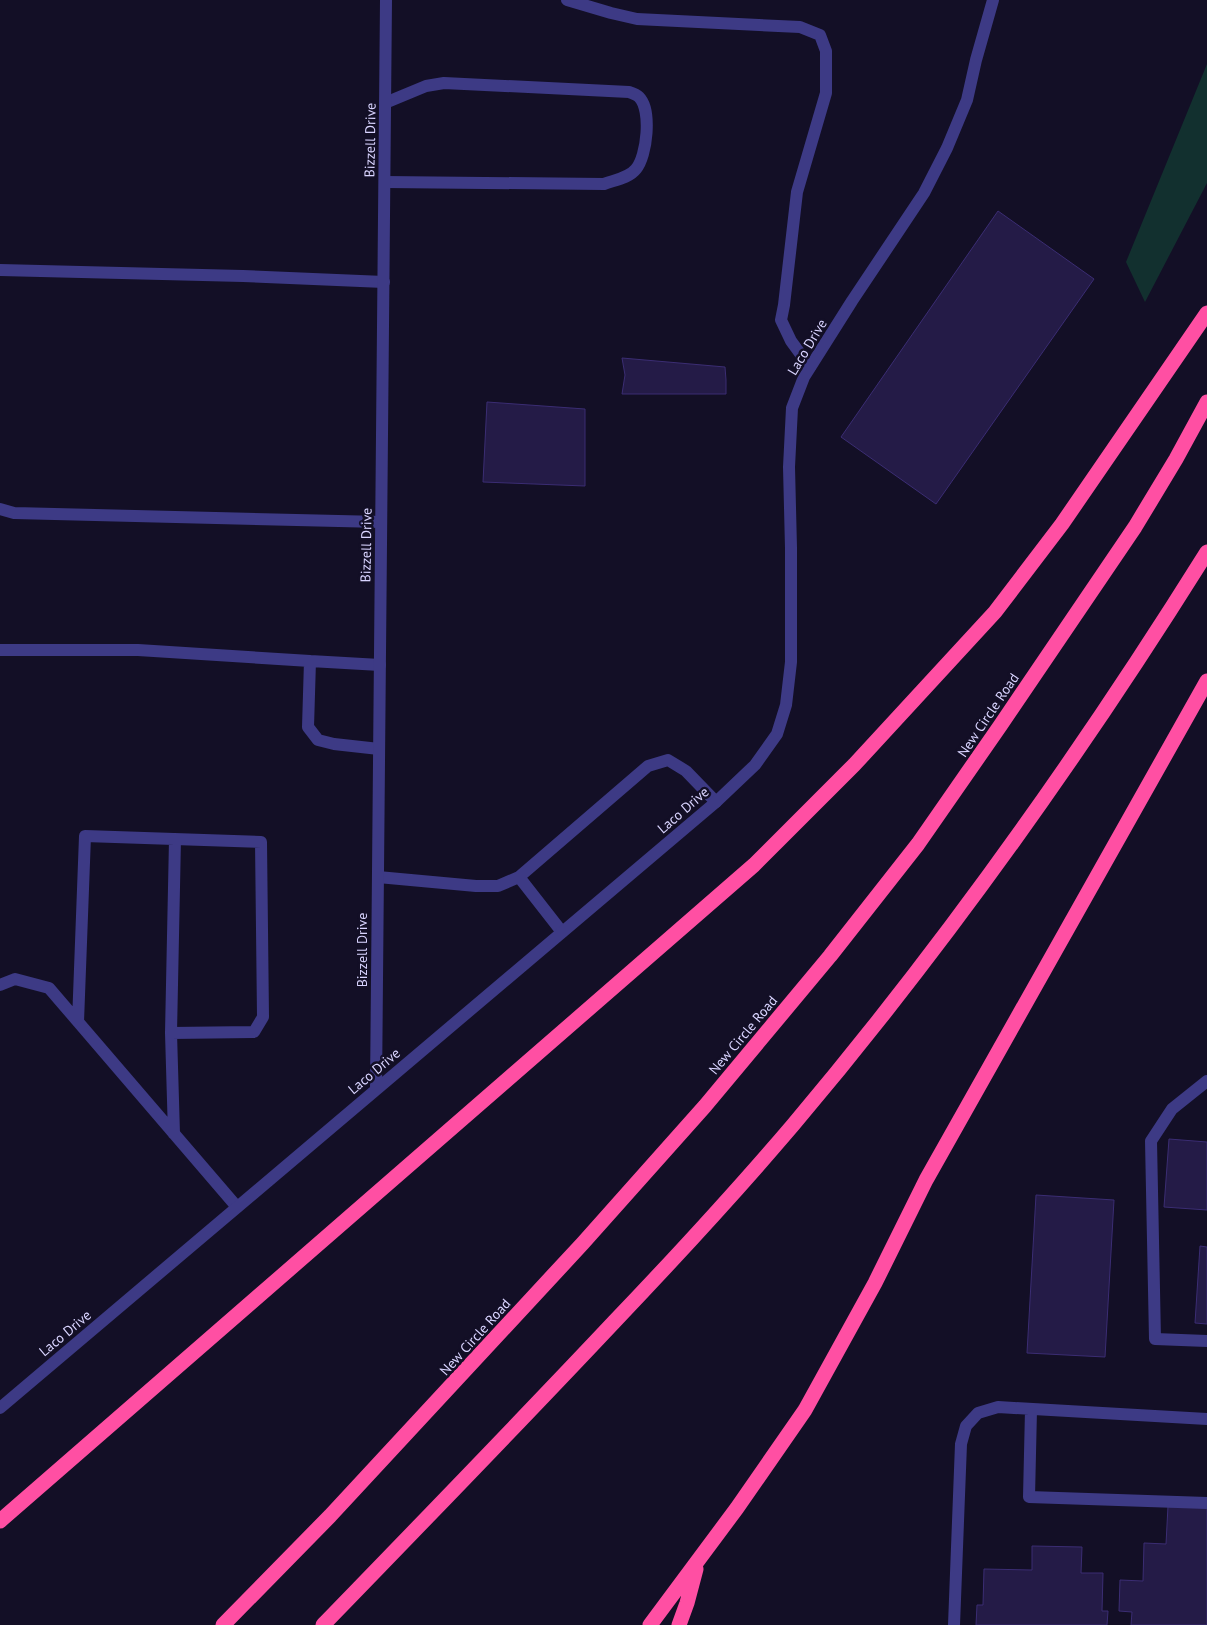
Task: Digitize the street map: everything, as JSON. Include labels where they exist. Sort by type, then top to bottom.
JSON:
[{"type":"highway","points":[[0,1521],[768,852],[854,764],[995,612],[1062,524],[1207,313]]},
{"type":"highway","name":"New Circle Road","points":[[223,1625],[337,1509],[583,1243],[705,1106],[830,956],[918,844],[1000,726],[1135,527],[1176,459],[1207,402]]},
{"type":"highway","points":[[322,1625],[552,1389],[688,1243],[793,1125],[929,957],[1043,802],[1207,552]]},
{"type":"highway","points":[[650,1625],[737,1508],[804,1410],[875,1283],[926,1180],[1207,681]]},
{"type":"highway","points":[[679,1625],[687,1603],[698,1560]]},
{"type":"street","name":"Bizzell Drive","points":[[376,1089],[386,0]]},
{"type":"street","points":[[567,0],[637,19],[800,27],[820,35],[826,51],[826,93],[797,192],[781,320],[791,341],[810,367]]},
{"type":"street","name":"Laco Drive","points":[[0,1408],[716,802],[755,765],[777,734],[786,705],[791,662],[789,467],[792,408],[804,377],[924,193],[947,148],[967,100],[993,0]]},
{"type":"street","points":[[385,182],[604,184],[627,176],[637,168],[642,158],[648,117],[640,97],[629,92],[444,83],[426,86],[386,103]]},
{"type":"street","points":[[0,270],[243,276],[384,282]]},
{"type":"street","points":[[0,509],[14,513],[382,522]]},
{"type":"street","points":[[0,650],[138,650],[380,665]]},
{"type":"street","points":[[310,661],[308,727],[318,740],[334,744],[379,749]]},
{"type":"street","points":[[378,876],[476,886],[498,886],[519,877],[648,766],[668,760],[686,771],[716,802]]},
{"type":"street","points":[[78,1022],[85,836],[261,842],[263,1017],[254,1032],[170,1033]]},
{"type":"street","points":[[174,1134],[170,1033],[175,839]]},
{"type":"street","points":[[519,877],[562,932]]},
{"type":"street","points":[[0,985],[15,980],[49,988],[237,1207]]},
{"type":"street","points":[[1207,1081],[1172,1109],[1151,1141],[1155,1339],[1207,1342]]},
{"type":"street","points":[[954,1625],[961,1444],[966,1426],[978,1413],[998,1407],[1207,1419]]},
{"type":"street","points":[[1031,1410],[1029,1498],[1207,1502]]},
{"type":"green space","points":[[1207,64],[1207,183],[1145,302],[1126,262]]},
{"type":"building","points":[[998,211],[1094,279],[936,504],[841,437]]},
{"type":"building","points":[[622,358],[725,367],[726,394],[622,394],[625,375]]},
{"type":"building","points":[[487,402],[585,409],[585,486],[483,482]]},
{"type":"building","points":[[1169,1139],[1207,1142],[1207,1210],[1164,1207]]},
{"type":"building","points":[[1036,1195],[1114,1200],[1105,1357],[1027,1353]]},
{"type":"building","points":[[1200,1246],[1207,1247],[1207,1324],[1195,1323]]},
{"type":"building","points":[[1168,1506],[1207,1508],[1207,1625],[1131,1625],[1132,1612],[1119,1611],[1120,1580],[1143,1581],[1144,1543],[1166,1544]]},
{"type":"building","points":[[1032,1546],[1082,1547],[1081,1573],[1103,1573],[1102,1611],[1108,1611],[1107,1625],[976,1625],[977,1605],[983,1605],[984,1569],[1032,1570]]}]
